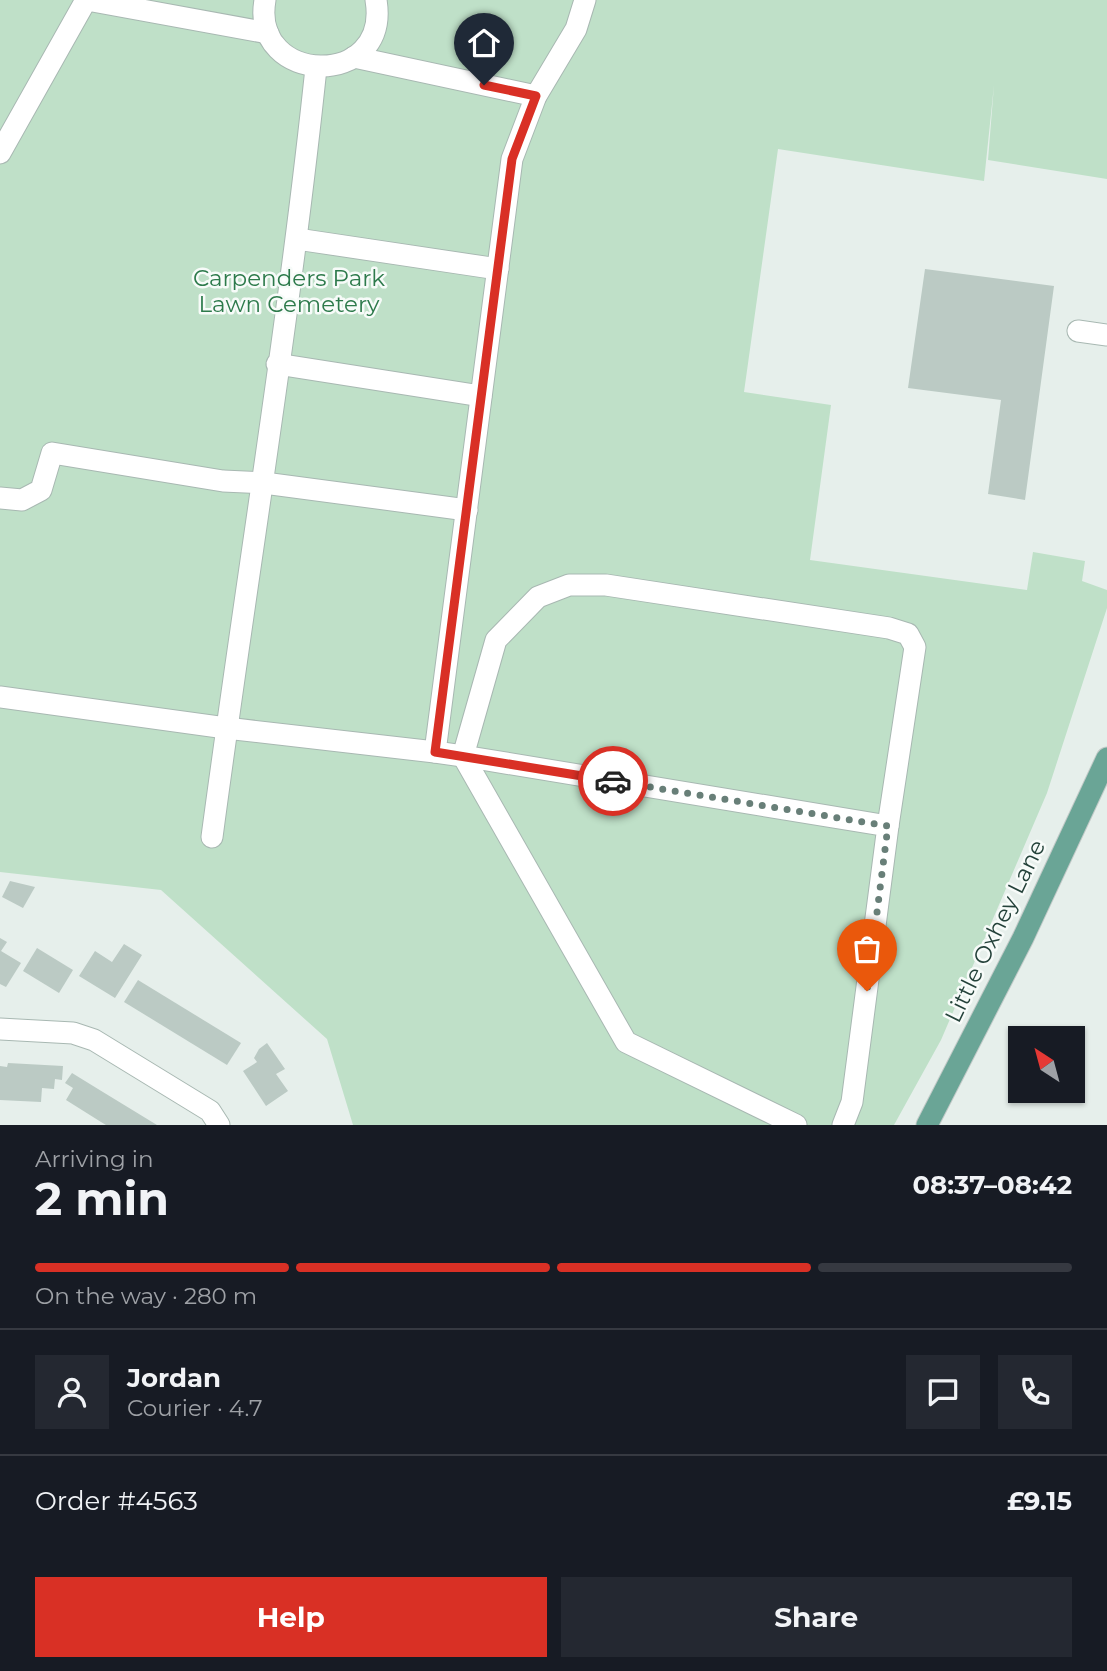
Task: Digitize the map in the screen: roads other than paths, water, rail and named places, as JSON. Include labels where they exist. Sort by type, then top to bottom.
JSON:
[{"type":"main road","name":"Little Oxhey Lane","points":[[927,1125],[1023,937],[1107,758]]},
{"type":"street","points":[[0,153],[87,0],[268,33]]},
{"type":"street","points":[[265,0],[268,33],[287,57],[316,68],[336,66],[354,57],[371,38],[378,14],[376,0]]},
{"type":"street","points":[[435,752],[512,159],[536,96],[576,29],[585,0]]},
{"type":"street","points":[[354,57],[536,96]]},
{"type":"street","points":[[212,837],[248,567],[264,483],[277,364],[297,239],[316,68]]},
{"type":"street","points":[[297,239],[498,269]]},
{"type":"street","points":[[1078,331],[1107,335]]},
{"type":"street","points":[[277,364],[481,396]]},
{"type":"street","points":[[0,498],[22,500],[41,490],[52,453],[223,481],[264,483],[467,510]]},
{"type":"street","points":[[796,1125],[626,1042],[463,756],[496,640],[538,597],[569,585],[606,585],[889,628],[908,634],[915,647],[888,826],[852,1102],[843,1125]]},
{"type":"street","points":[[0,697],[226,728],[463,756],[888,826]]},
{"type":"street","points":[[0,1029],[73,1033],[94,1040],[210,1111],[219,1125]]},
{"type":"park label","name":"Carpenders Park Lawn Cemetery","points":[[289,291]]}]
